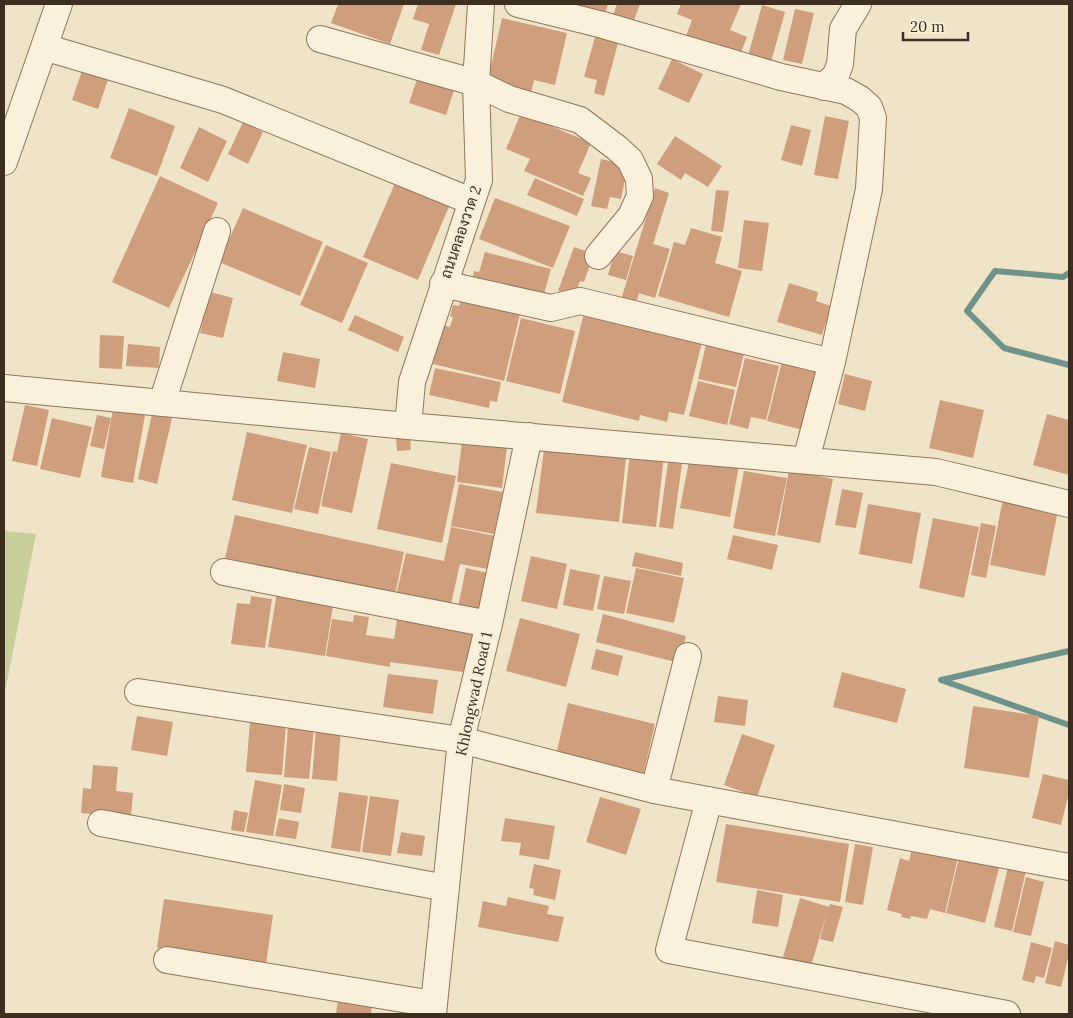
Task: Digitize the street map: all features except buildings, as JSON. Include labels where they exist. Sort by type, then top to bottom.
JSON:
[{"type":"street","points":[[4,162],[59,4]]},
{"type":"street","name":"ถนนคลองวาด 2","points":[[408,426],[412,382],[479,180],[476,83],[482,4]]},
{"type":"street","points":[[518,4],[603,25],[781,77],[846,90],[869,107],[873,118],[869,188],[832,362],[806,460]]},
{"type":"street","points":[[824,87],[836,75],[840,64],[842,29],[858,4]]},
{"type":"street","points":[[320,39],[476,83],[509,99],[580,120],[617,148],[630,160],[639,179],[640,196],[631,216],[598,256]]},
{"type":"street","points":[[44,47],[223,100],[471,201]]},
{"type":"street","points":[[162,403],[217,232]]},
{"type":"street","points":[[443,284],[551,308],[580,301],[832,362]]},
{"type":"street","points":[[4,388],[408,426],[936,472],[1069,504]]},
{"type":"street","name":"Khlongwad Road 1","points":[[433,1009],[461,740],[489,624],[530,436]]},
{"type":"street","points":[[224,572],[489,624]]},
{"type":"street","points":[[654,790],[688,656]]},
{"type":"street","points":[[138,692],[461,740],[654,790],[1069,867]]},
{"type":"street","points":[[709,800],[668,950],[1007,1014]]},
{"type":"street","points":[[101,823],[446,888]]},
{"type":"street","points":[[167,960],[433,1009]]},
{"type":"green space","points":[[4,531],[36,534],[4,697]]},
{"type":"waterway","points":[[1069,273],[1063,277],[995,271],[967,311],[1004,348],[1069,365]]},
{"type":"waterway","points":[[1069,651],[941,680],[1069,725]]}]
